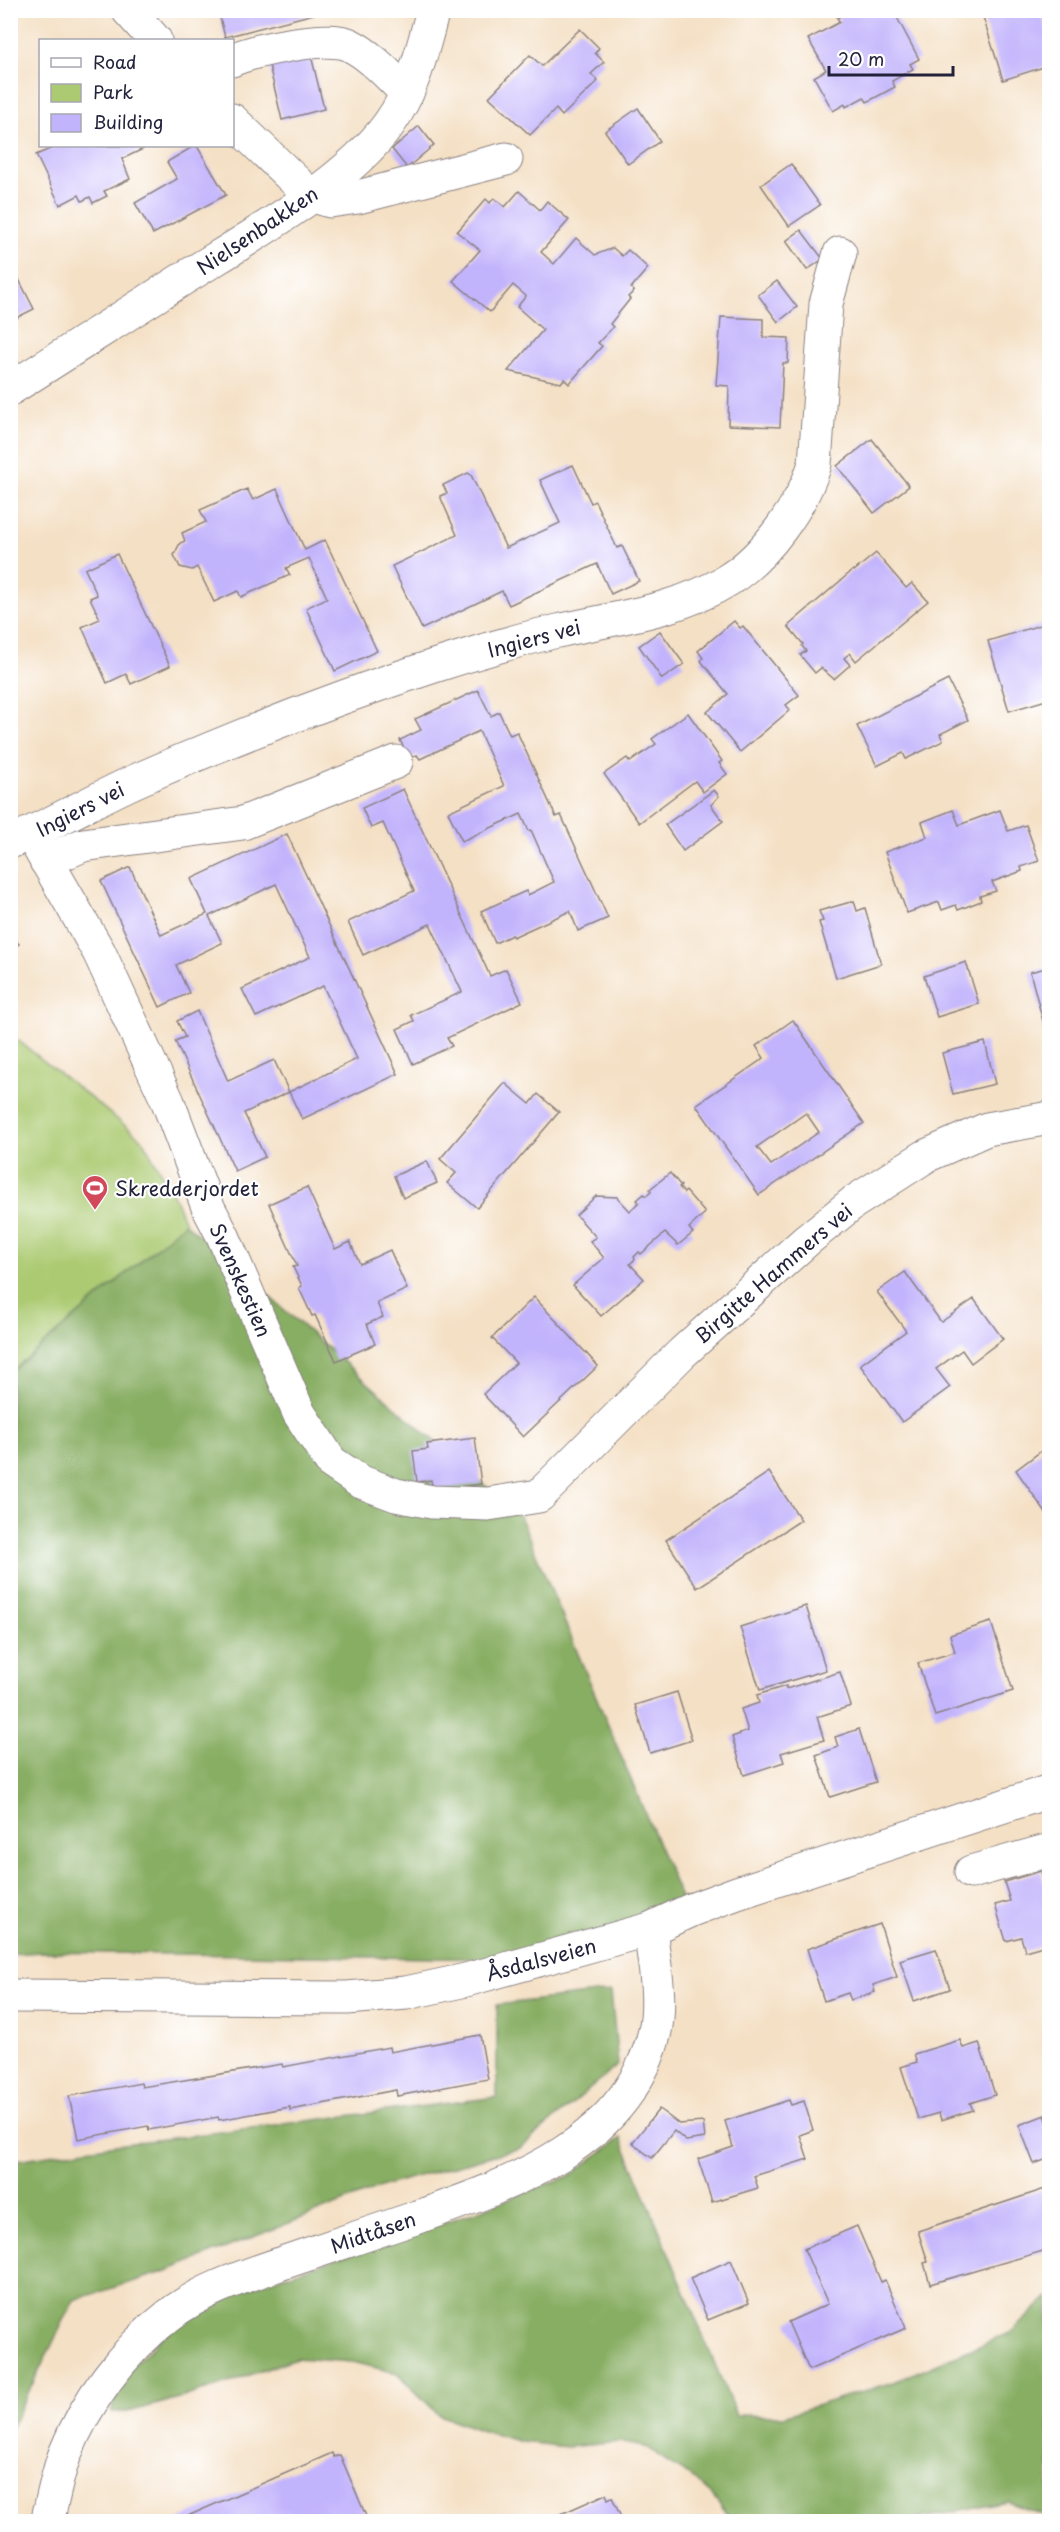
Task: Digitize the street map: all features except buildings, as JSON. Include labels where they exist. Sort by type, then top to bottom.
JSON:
[{"type":"street","points":[[128,10],[154,39]]},
{"type":"street","name":"Nielsenbakken","points":[[10,389],[255,234],[340,173],[389,124],[407,93],[422,53],[433,10]]},
{"type":"street","points":[[234,59],[283,46],[335,41],[349,44],[407,93]]},
{"type":"street","points":[[234,122],[310,195],[330,201],[358,197],[506,159]]},
{"type":"street","name":"Ingiers vei","points":[[29,846],[140,779],[230,740],[434,666],[522,640],[670,605],[698,596],[729,579],[755,557],[778,530],[801,500],[809,483],[815,464],[826,304],[840,253]]},
{"type":"street","points":[[29,846],[83,845],[243,823],[396,762]]},
{"type":"street","name":"Svenskestien","points":[[29,846],[73,905],[99,952],[168,1102],[208,1207],[223,1236],[299,1413],[331,1462],[359,1481],[396,1495],[432,1502],[488,1504],[539,1496]]},
{"type":"street","name":"Birgitte Hammers vei","points":[[539,1496],[682,1353],[806,1241],[854,1202],[926,1156],[987,1129],[1050,1118]]},
{"type":"street","name":"Åsdalsveien","points":[[10,1996],[347,1998],[406,1993],[466,1980],[650,1929],[737,1893],[1050,1791]]},
{"type":"street","points":[[972,1872],[1050,1850]]},
{"type":"street","name":"Midtåsen","points":[[47,2522],[64,2456],[81,2419],[131,2351],[169,2315],[206,2292],[483,2194],[541,2167],[583,2141],[614,2112],[640,2073],[655,2030],[657,1987],[650,1929]]},
{"type":"green space","name":"Skredderjordet","points":[[10,1034],[142,1139],[175,1198],[185,1223],[11,1372]]},
{"type":"green space","points":[[185,1223],[520,1516],[685,1908],[500,1959],[41,1952],[11,1954],[11,1372]]},
{"type":"green space","points":[[611,1991],[618,2065],[520,2148],[386,2185],[167,2271],[74,2300],[11,2428],[11,2161],[100,2147],[497,2097],[497,2005]]},
{"type":"green space","points":[[621,2138],[736,2415],[783,2416],[893,2382],[1010,2333],[1049,2297],[1049,2517],[1008,2502],[907,2521],[739,2521],[731,2519],[712,2495],[689,2475],[666,2462],[649,2448],[620,2442],[567,2447],[522,2442],[483,2431],[439,2415],[397,2373],[352,2362],[296,2358],[225,2384],[162,2403],[127,2412],[111,2412],[119,2380],[166,2333],[225,2296],[469,2214],[569,2176]]},
{"type":"place","name":"Skredderjordet","points":[[95,1211]]}]
